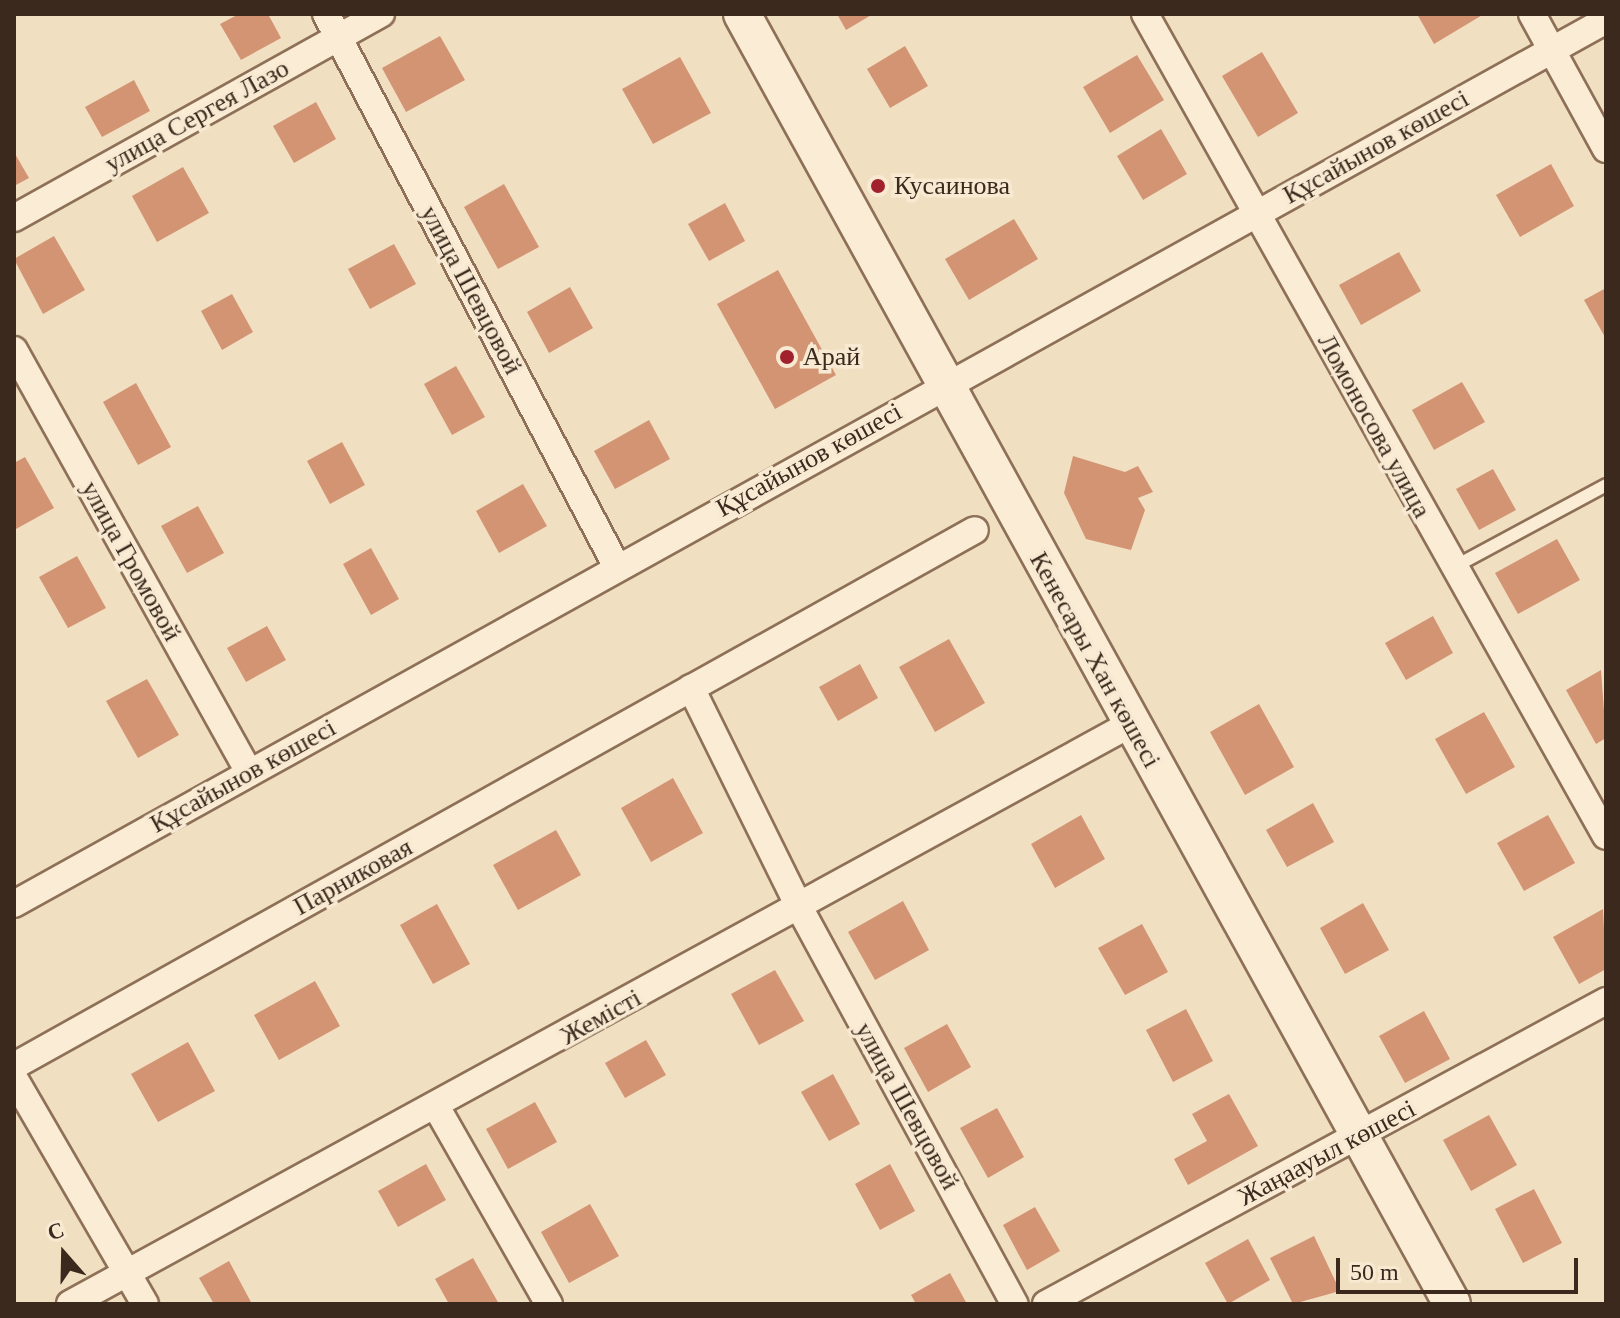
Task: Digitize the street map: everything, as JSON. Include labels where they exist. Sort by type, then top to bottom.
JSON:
[{"type":"main road","name":"Кенесары Хан көшесі","points":[[742,14],[1129,725],[1361,1135],[1452,1304]]},
{"type":"street","name":"улица Шевцовой","points":[[326,14],[617,567]]},
{"type":"street","name":"улица Сергея Лазо","points":[[14,218],[381,14]]},
{"type":"street","name":"Ломоносова улица","points":[[1145,14],[1254,214],[1606,836]]},
{"type":"street","points":[[1532,14],[1606,149]]},
{"type":"street","name":"Құсайынов көшесі","points":[[14,904],[1606,20]]},
{"type":"street","name":"улица Громовой","points":[[14,350],[249,773]]},
{"type":"street","name":"Парниковая","points":[[14,1066],[975,530]]},
{"type":"street","points":[[691,688],[799,907]]},
{"type":"street","name":"Жемісті","points":[[70,1304],[437,1108],[1129,725]]},
{"type":"street","name":"улица Шевцовой","points":[[799,907],[1015,1304]]},
{"type":"street","name":"Жаңаауыл көшесі","points":[[1046,1304],[1606,1001]]},
{"type":"street","points":[[14,1078],[145,1304]]},
{"type":"street","points":[[437,1108],[549,1304]]},
{"type":"lane","points":[[1454,567],[1606,485]]},
{"type":"building","points":[[239,14],[268,14],[281,38],[241,60],[220,24]]},
{"type":"building","points":[[837,14],[873,14],[846,30]]},
{"type":"building","points":[[1417,14],[1484,14],[1434,44]]},
{"type":"building","points":[[440,36],[465,80],[406,112],[382,68]]},
{"type":"building","points":[[905,46],[928,86],[890,108],[867,69]]},
{"type":"building","points":[[1262,52],[1298,113],[1258,137],[1222,76]]},
{"type":"building","points":[[1137,55],[1164,100],[1110,133],[1083,87]]},
{"type":"building","points":[[680,57],[711,113],[653,144],[622,89]]},
{"type":"building","points":[[134,80],[150,111],[102,137],[85,107]]},
{"type":"building","points":[[316,102],[336,139],[294,163],[273,126]]},
{"type":"building","points":[[1161,129],[1187,174],[1143,200],[1117,156]]},
{"type":"building","points":[[14,152],[29,178],[14,186]]},
{"type":"building","points":[[1551,164],[1574,206],[1520,237],[1496,195]]},
{"type":"building","points":[[183,167],[209,213],[157,242],[132,196]]},
{"type":"building","points":[[504,184],[539,247],[498,269],[464,207]]},
{"type":"building","points":[[725,203],[745,241],[709,261],[688,224]]},
{"type":"building","points":[[1014,219],[1038,259],[969,300],[945,259]]},
{"type":"building","points":[[54,236],[85,290],[43,314],[14,259]]},
{"type":"building","points":[[394,244],[416,284],[370,309],[348,269]]},
{"type":"building","points":[[1399,252],[1421,291],[1361,325],[1339,285]]},
{"type":"building","points":[[778,270],[836,375],[775,409],[717,304]]},
{"type":"building","points":[[570,287],[593,328],[549,353],[527,312]]},
{"type":"building","points":[[1606,288],[1606,339],[1584,300]]},
{"type":"building","points":[[232,294],[253,332],[222,350],[201,311]]},
{"type":"building","points":[[456,366],[485,417],[452,435],[424,384]]},
{"type":"building","points":[[1462,382],[1485,422],[1434,450],[1412,410]]},
{"type":"building","points":[[136,383],[171,447],[138,465],[103,402]]},
{"type":"building","points":[[649,420],[670,459],[615,489],[594,451]]},
{"type":"building","points":[[342,442],[365,485],[330,504],[307,461]]},
{"type":"building","points":[[1073,456],[1125,472],[1138,466],[1153,492],[1138,498],[1145,510],[1131,550],[1086,539],[1064,493]]},
{"type":"building","points":[[25,457],[54,508],[16,529],[14,463]]},
{"type":"building","points":[[1493,469],[1516,510],[1479,530],[1456,489]]},
{"type":"building","points":[[523,484],[547,526],[499,553],[476,511]]},
{"type":"building","points":[[198,506],[224,553],[187,573],[161,526]]},
{"type":"building","points":[[1557,539],[1580,580],[1518,614],[1495,573]]},
{"type":"building","points":[[371,548],[399,599],[371,615],[343,564]]},
{"type":"building","points":[[77,556],[106,608],[68,628],[39,577]]},
{"type":"building","points":[[1433,616],[1453,653],[1406,680],[1385,643]]},
{"type":"building","points":[[267,626],[286,660],[246,682],[227,648]]},
{"type":"building","points":[[949,639],[985,703],[935,732],[899,667]]},
{"type":"building","points":[[860,664],[878,698],[838,721],[819,687]]},
{"type":"building","points":[[1601,670],[1606,738],[1596,744],[1566,690]]},
{"type":"building","points":[[147,679],[179,735],[138,758],[106,701]]},
{"type":"building","points":[[1259,704],[1294,767],[1245,795],[1210,732]]},
{"type":"building","points":[[1484,712],[1515,767],[1466,794],[1435,739]]},
{"type":"building","points":[[673,778],[703,833],[651,862],[621,808]]},
{"type":"building","points":[[1313,803],[1334,842],[1287,867],[1266,830]]},
{"type":"building","points":[[1081,815],[1105,859],[1055,888],[1031,844]]},
{"type":"building","points":[[1548,815],[1575,863],[1524,891],[1497,843]]},
{"type":"building","points":[[556,830],[581,875],[518,910],[493,865]]},
{"type":"building","points":[[903,901],[929,950],[875,980],[848,932]]},
{"type":"building","points":[[1363,903],[1389,950],[1345,974],[1320,928]]},
{"type":"building","points":[[437,904],[470,964],[433,984],[400,925]]},
{"type":"building","points":[[1603,909],[1606,969],[1579,984],[1553,937]]},
{"type":"building","points":[[1142,924],[1168,972],[1125,995],[1098,948]]},
{"type":"building","points":[[775,970],[804,1021],[759,1045],[731,994]]},
{"type":"building","points":[[315,981],[340,1026],[279,1060],[254,1015]]},
{"type":"building","points":[[1186,1009],[1213,1061],[1173,1082],[1146,1030]]},
{"type":"building","points":[[1424,1011],[1450,1059],[1405,1083],[1379,1036]]},
{"type":"building","points":[[947,1024],[971,1067],[928,1092],[904,1048]]},
{"type":"building","points":[[646,1040],[666,1075],[625,1098],[605,1063]]},
{"type":"building","points":[[188,1042],[215,1091],[158,1122],[131,1074]]},
{"type":"building","points":[[833,1074],[860,1124],[829,1141],[801,1092]]},
{"type":"building","points":[[1229,1094],[1258,1146],[1188,1185],[1174,1159],[1207,1141],[1192,1114]]},
{"type":"building","points":[[535,1102],[557,1142],[508,1169],[486,1129]]},
{"type":"building","points":[[997,1108],[1024,1157],[988,1178],[960,1128]]},
{"type":"building","points":[[1489,1115],[1517,1165],[1471,1191],[1443,1140]]},
{"type":"building","points":[[426,1164],[446,1200],[398,1227],[378,1191]]},
{"type":"building","points":[[890,1164],[915,1211],[880,1230],[855,1184]]},
{"type":"building","points":[[1534,1189],[1562,1243],[1523,1263],[1495,1209]]},
{"type":"building","points":[[590,1204],[619,1256],[569,1283],[541,1232]]},
{"type":"building","points":[[1035,1207],[1060,1251],[1027,1270],[1003,1225]]},
{"type":"building","points":[[1314,1236],[1340,1291],[1293,1304],[1270,1258]]},
{"type":"building","points":[[1248,1239],[1270,1280],[1228,1304],[1205,1263]]},
{"type":"building","points":[[473,1258],[499,1304],[449,1304],[435,1279]]},
{"type":"building","points":[[229,1261],[252,1304],[214,1304],[199,1278]]},
{"type":"building","points":[[950,1273],[967,1304],[916,1304],[911,1295]]},
{"type":"place","name":"Кусаинова","points":[[878,186]]},
{"type":"place","name":"Арай","points":[[787,357]]}]
